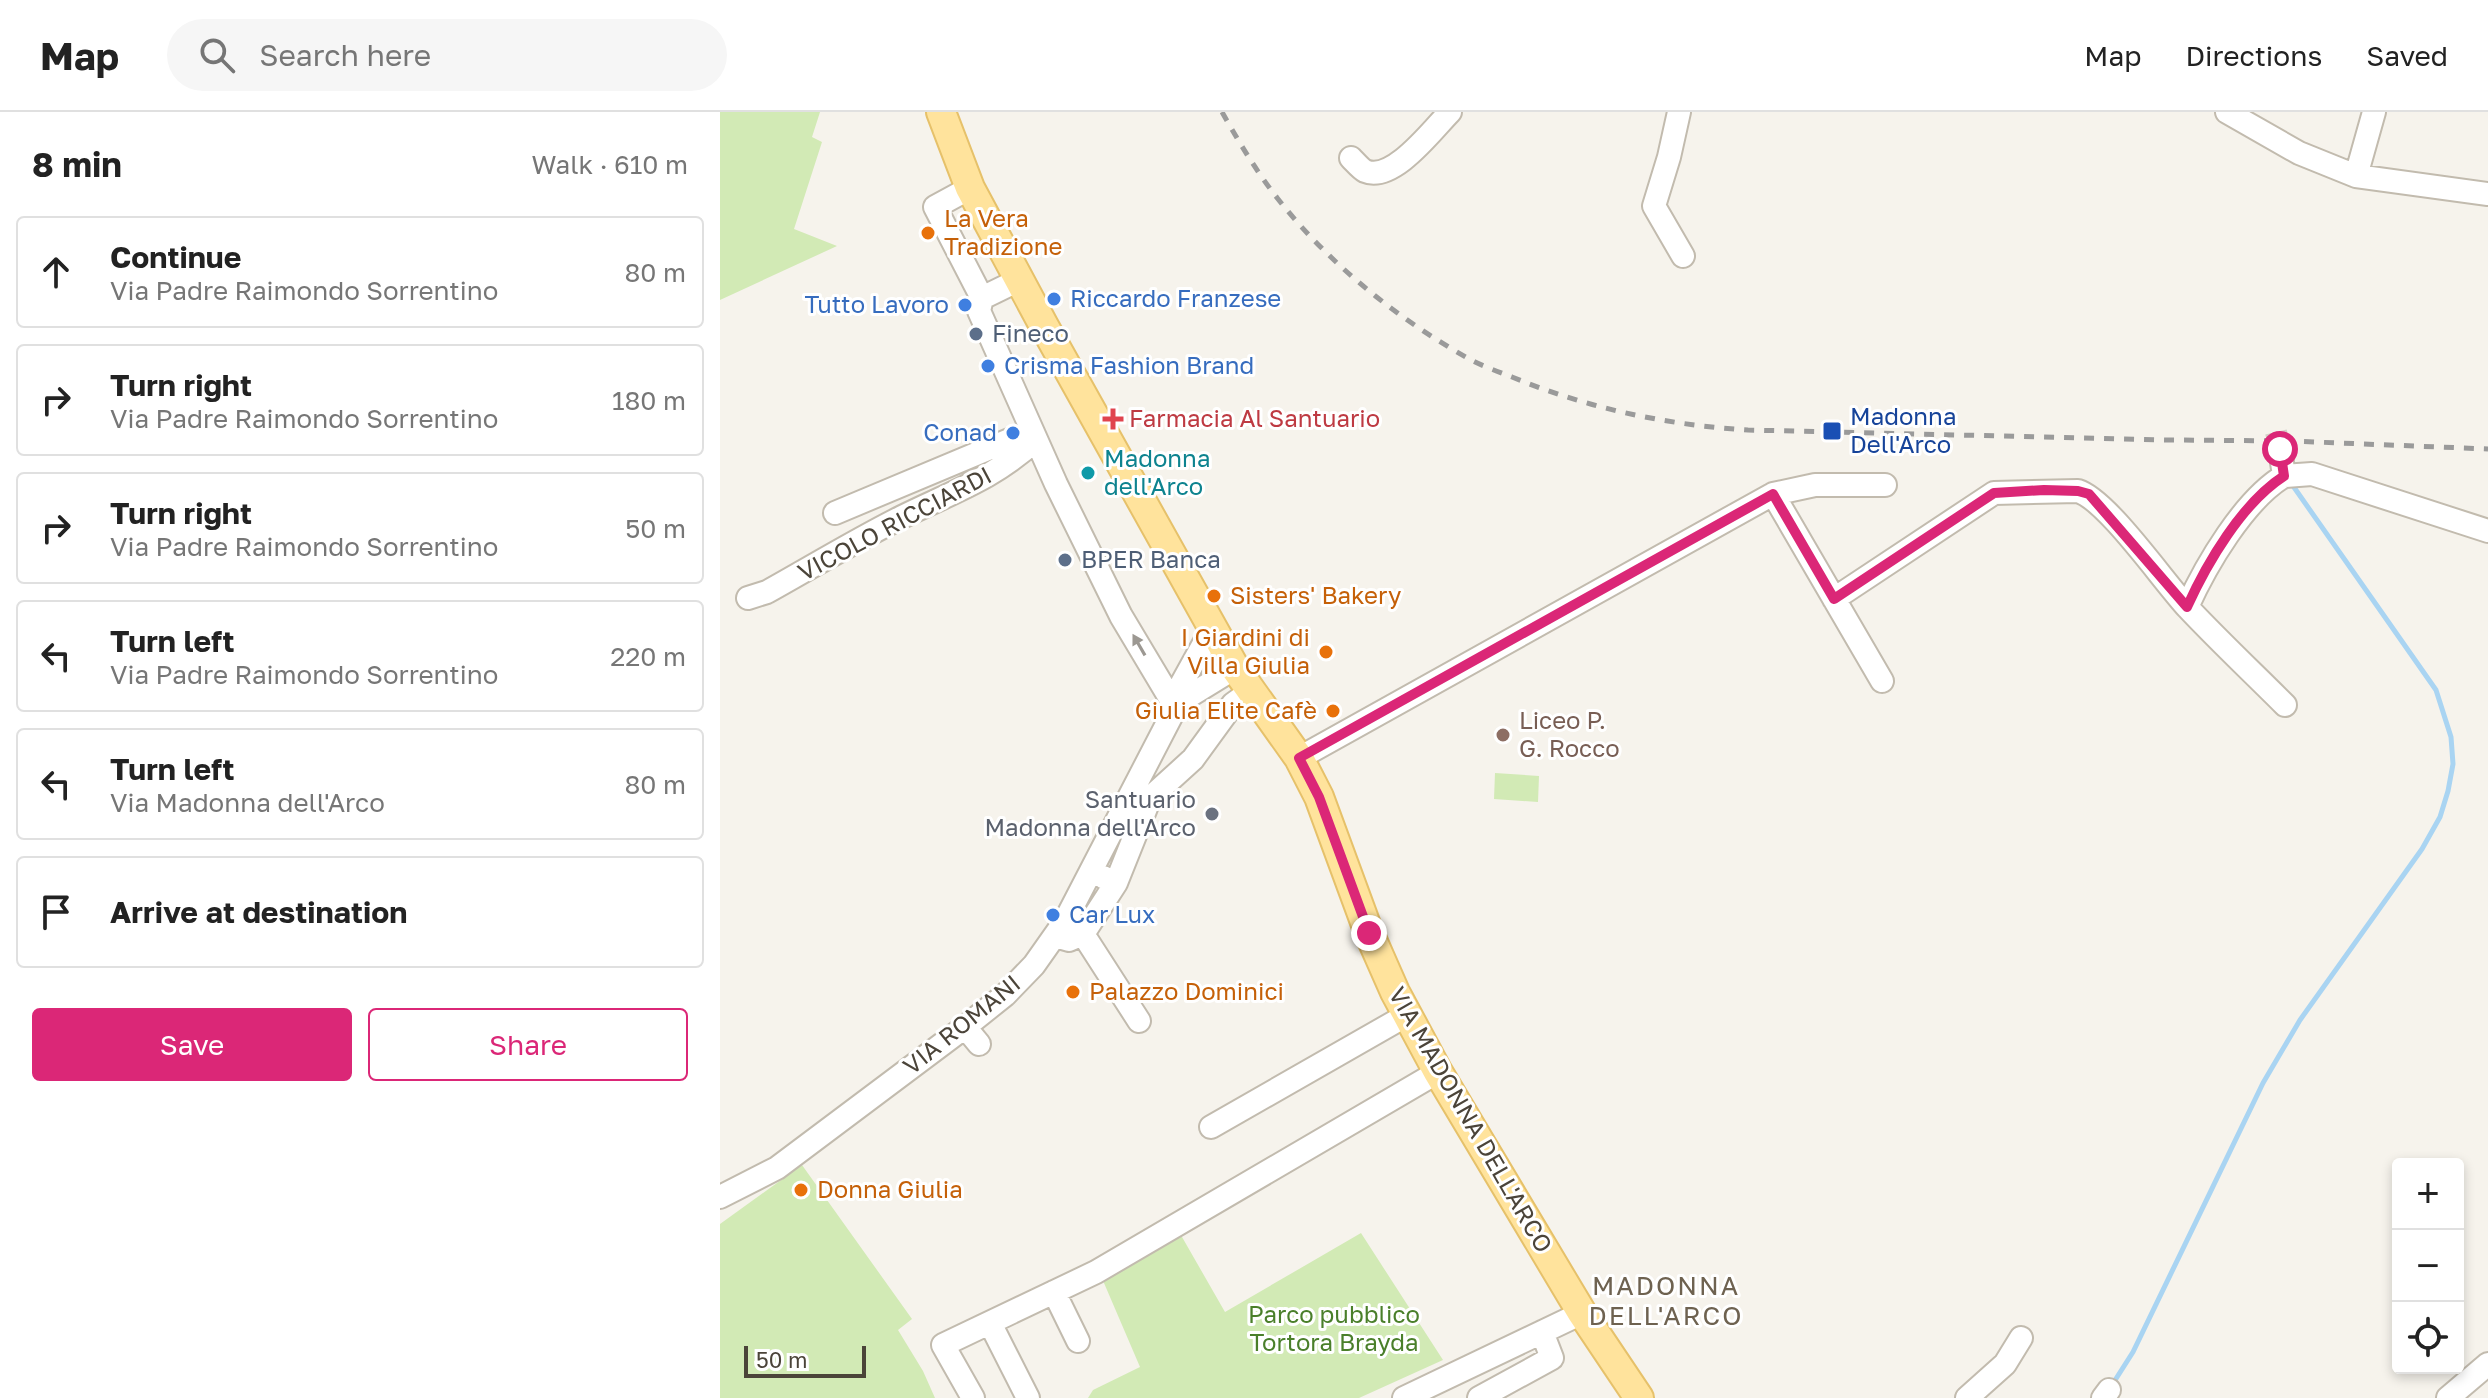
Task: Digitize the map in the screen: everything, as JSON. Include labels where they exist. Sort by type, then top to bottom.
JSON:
[{"type":"main road","name":"VIA MADONNA DELL'ARCO","points":[[941,112],[970,188],[1019,280],[1243,680],[1299,758],[1319,797],[1369,933],[1407,1015],[1582,1313],[1639,1398]]},
{"type":"street","points":[[1351,158],[1366,171],[1380,172],[1396,167],[1450,112]]},
{"type":"street","points":[[1679,112],[1654,206],[1683,256]]},
{"type":"street","points":[[2227,112],[2299,153],[2356,176],[2488,194]]},
{"type":"street","points":[[2356,176],[2374,112]]},
{"type":"street","points":[[970,188],[935,207],[982,298],[979,311],[1033,435],[1121,616],[1175,709],[1243,680]]},
{"type":"street","points":[[982,298],[1019,280]]},
{"type":"street","points":[[835,513],[1033,435]]},
{"type":"street","name":"VICOLO RICCIARDI","points":[[748,598],[767,592],[901,518],[980,480],[1014,460],[1033,435]]},
{"type":"street","points":[[2280,449],[2284,476]]},
{"type":"street","points":[[2187,607],[2201,576],[2243,515],[2271,485],[2284,476],[2312,474],[2488,531]]},
{"type":"street","points":[[1299,758],[1773,494],[1815,485],[1885,485]]},
{"type":"street","points":[[1834,599],[1994,493],[2078,491],[2089,494],[2187,607],[2285,705]]},
{"type":"street","points":[[1773,494],[1882,681]]},
{"type":"street","name":"VIA ROMANI","points":[[720,1197],[777,1168],[863,1091],[972,1036],[1034,965],[1055,936],[1090,872],[1175,709],[1182,683],[1213,627]]},
{"type":"street","points":[[1055,936],[1069,940],[1083,934],[1116,883],[1150,798],[1193,759],[1233,704],[1243,680]]},
{"type":"street","points":[[1090,872],[1116,883]]},
{"type":"street","points":[[1083,934],[1139,1021]]},
{"type":"street","points":[[1211,1127],[1407,1015]]},
{"type":"street","points":[[973,1398],[943,1345],[1096,1272],[1438,1072]]},
{"type":"street","points":[[1054,1292],[1078,1341]]},
{"type":"street","points":[[1418,1395],[1582,1313]]},
{"type":"street","points":[[990,1323],[1028,1398]]},
{"type":"street","points":[[1479,1398],[1552,1358],[1542,1332]]},
{"type":"street","points":[[1967,1398],[2005,1364],[2021,1338]]},
{"type":"street","points":[[2448,1398],[2488,1364]]},
{"type":"green space","points":[[720,112],[820,112],[812,137],[822,142],[794,229],[837,246],[720,300]]},
{"type":"green space","points":[[1495,773],[1539,776],[1538,802],[1494,799]]},
{"type":"green space","points":[[802,1165],[912,1319],[898,1330],[935,1398],[720,1398],[720,1224]]},
{"type":"green space","name":"Parco pubblico Tortora Brayda","points":[[1178,1230],[1225,1312],[1361,1233],[1443,1360],[1359,1398],[1088,1398],[1093,1390],[1140,1367],[1101,1276]]},
{"type":"waterway","points":[[2112,1385],[2133,1352],[2263,1083],[2300,1020],[2422,849],[2440,817],[2448,791],[2453,764],[2451,737],[2436,690],[2291,483]]},
{"type":"tunnel","points":[[2276,432],[2280,449]]},
{"type":"railway","points":[[1222,112],[1278,199],[1320,246],[1367,289],[1419,328],[1478,363],[1540,388],[1598,406],[1687,424],[1748,430],[2290,441],[2488,449]]},
{"type":"place","name":"La Vera Tradizione","points":[[928,233]]},
{"type":"place","name":"Riccardo Franzese","points":[[1054,299]]},
{"type":"place","name":"Tutto Lavoro","points":[[965,305]]},
{"type":"place","name":"Fineco","points":[[976,334]]},
{"type":"place","name":"Crisma Fashion Brand","points":[[988,366]]},
{"type":"place","name":"Farmacia Al Santuario","points":[[1113,419]]},
{"type":"place","name":"Madonna Dell'Arco","points":[[1832,431]]},
{"type":"place","name":"Conad","points":[[1013,433]]},
{"type":"place","name":"Madonna dell'Arco","points":[[1088,473]]},
{"type":"place","name":"BPER Banca","points":[[1065,560]]},
{"type":"place","name":"Sisters' Bakery","points":[[1214,596]]},
{"type":"place","name":"I Giardini di Villa Giulia","points":[[1326,652]]},
{"type":"place","name":"Giulia Elite Cafè","points":[[1333,711]]},
{"type":"place","name":"Liceo P. G. Rocco","points":[[1503,735]]},
{"type":"place","name":"Santuario Madonna dell'Arco","points":[[1212,814]]},
{"type":"place","name":"Car Lux","points":[[1053,915]]},
{"type":"place","name":"Palazzo Dominici","points":[[1073,992]]},
{"type":"place","name":"Donna Giulia","points":[[801,1190]]},
{"type":"district","name":"MADONNA DELL'ARCO","points":[[1666,1301]]},
{"type":"route","points":[[1369,933],[1319,797],[1299,758],[1773,494],[1834,599],[1994,493],[2044,490],[2089,494],[2187,607],[2201,576],[2243,515],[2271,485],[2284,476],[2280,449]]}]
